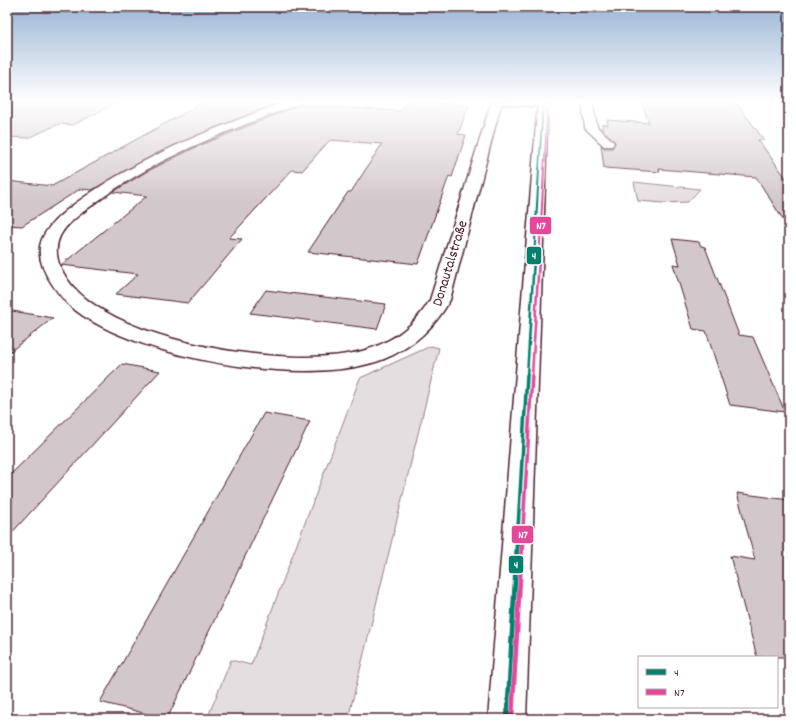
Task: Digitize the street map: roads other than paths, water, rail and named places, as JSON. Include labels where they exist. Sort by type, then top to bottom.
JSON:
[{"type":"street","name":"Donautalstraße","points":[[208,135],[152,161],[100,193],[73,213],[52,236],[48,256],[52,270],[64,289],[84,308],[115,325],[148,338],[212,356],[298,364],[349,361],[366,357],[384,350],[404,339],[424,324],[433,313],[444,289],[487,135]]},
{"type":"street","points":[[507,719],[541,135]]},
{"type":"street","points":[[599,135],[608,143]]}]
